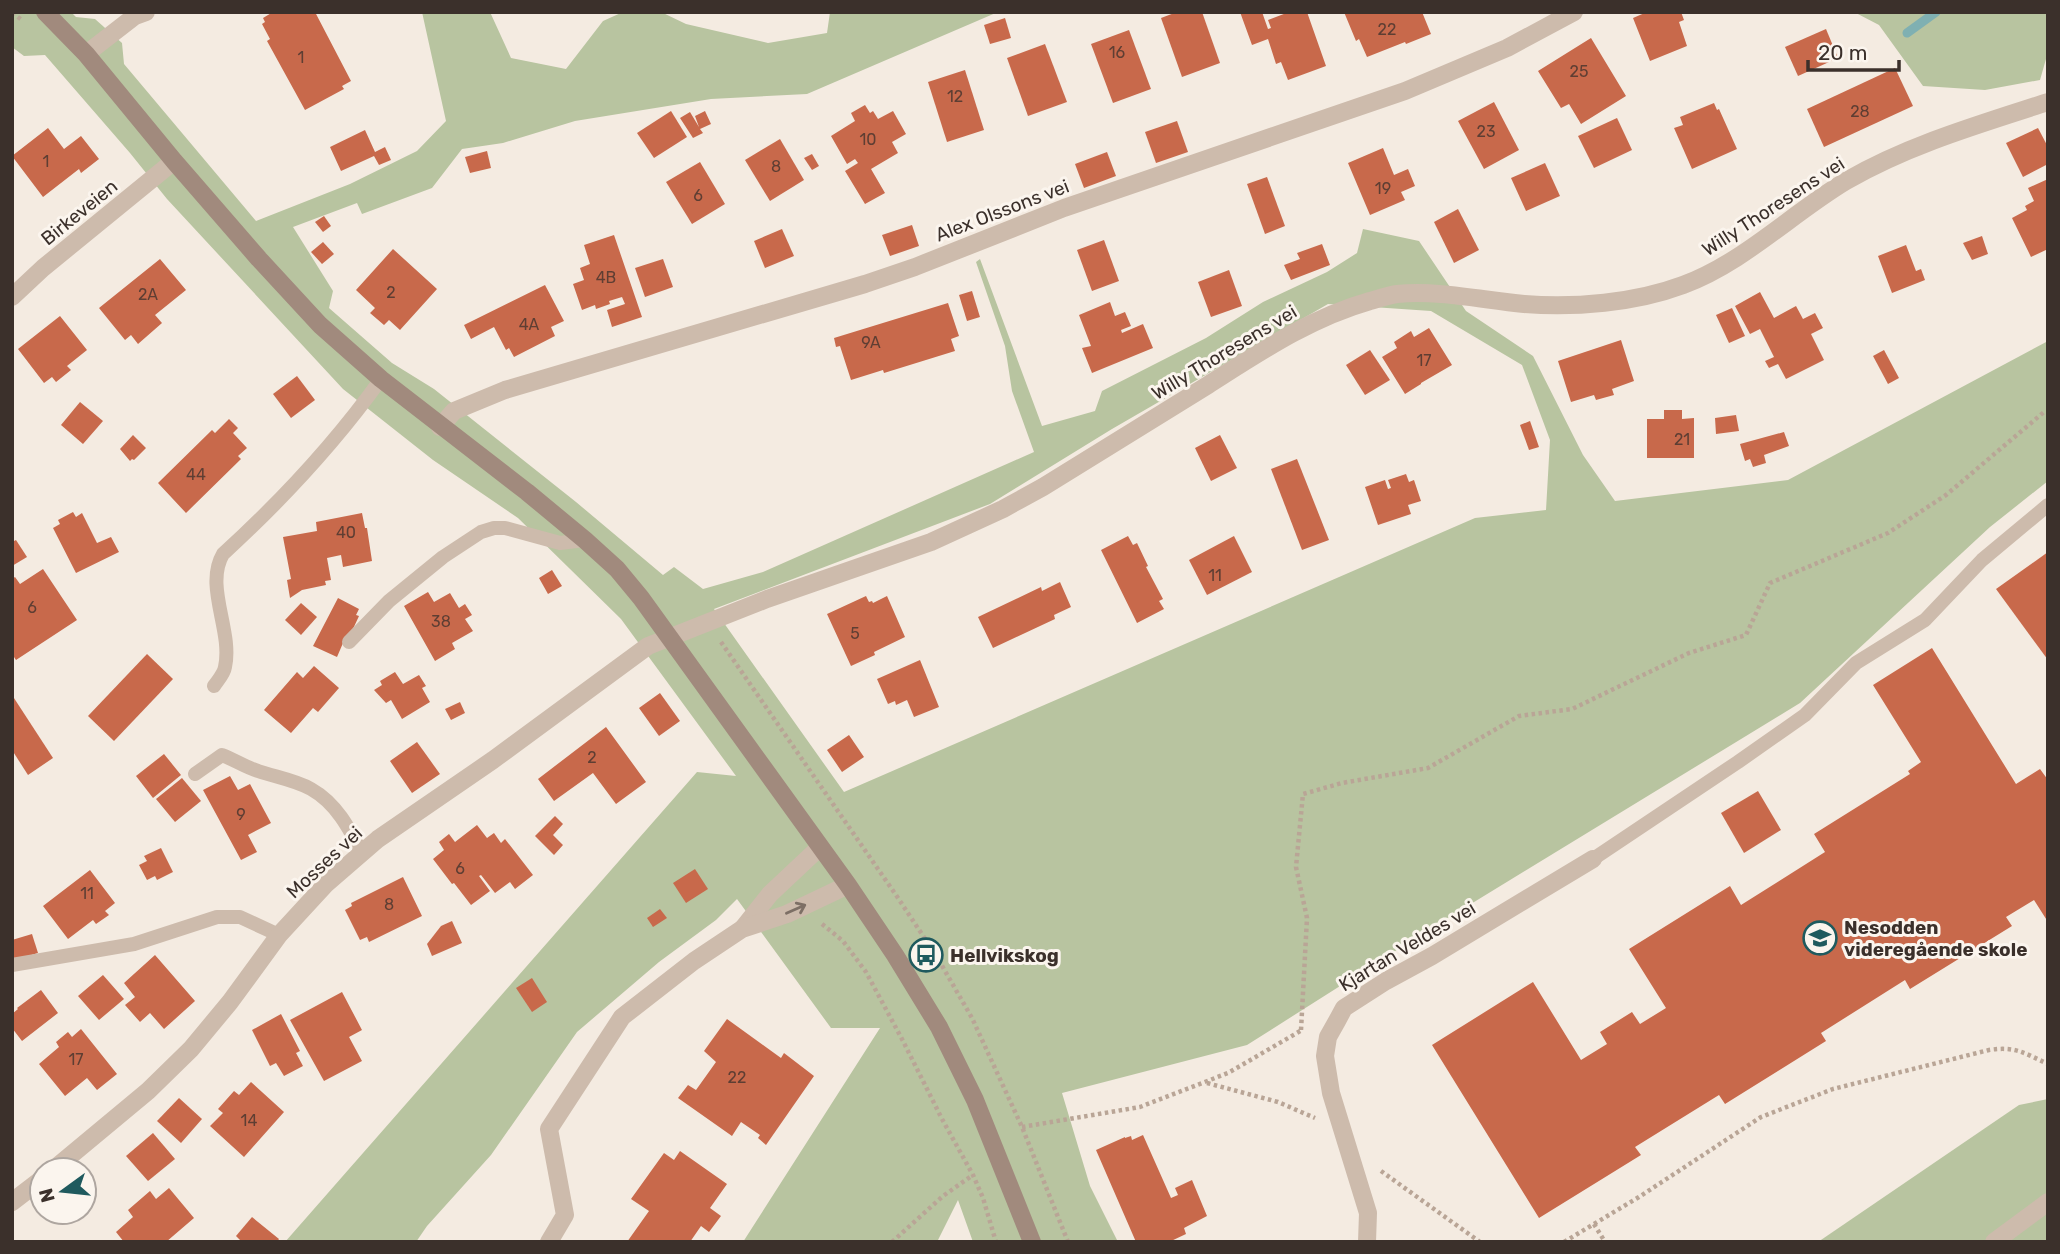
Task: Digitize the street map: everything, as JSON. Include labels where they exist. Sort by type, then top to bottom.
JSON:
[{"type":"main road","points":[[45,12],[86,54],[174,161],[320,325],[381,379],[585,540],[617,569],[641,598],[848,885],[939,1027],[975,1100],[1032,1242]]},
{"type":"street","points":[[86,54],[135,16],[146,12]]},
{"type":"street","name":"Alex Olssons vei","points":[[440,426],[454,411],[505,390],[865,284],[1064,208],[1405,91],[1507,48],[1574,12]]},
{"type":"street","name":"Willy Thoresens vei","points":[[670,638],[767,599],[930,542],[1003,509],[1291,333],[1344,308],[1410,293],[1524,304],[1579,305],[1616,302],[1680,286],[1721,266],[1850,179],[1919,147],[2048,102]]},
{"type":"street","name":"Birkeveien","points":[[12,297],[43,268],[174,161]]},
{"type":"street","name":"Mosses vei","points":[[70,1156],[148,1091],[191,1049],[230,1002],[279,935],[326,884],[378,839],[493,760],[648,646],[670,638]]},
{"type":"street","points":[[742,929],[770,894],[820,846]]},
{"type":"street","name":"Kjartan Veldes vei","points":[[1367,1242],[1368,1213],[1331,1093],[1325,1056],[1328,1038],[1344,1008],[1593,859]]},
{"type":"street","points":[[550,1242],[565,1215],[549,1129],[621,1017],[694,961],[742,929],[804,906],[848,885]]},
{"type":"street","points":[[12,1202],[28,1190]]},
{"type":"street","points":[[1994,1242],[2048,1202]]},
{"type":"lane","points":[[214,686],[223,673],[226,655],[217,585],[218,561],[265,516],[348,425],[381,379]]},
{"type":"lane","points":[[1593,859],[1805,715],[1856,663],[1925,620],[1982,560],[2048,505]]},
{"type":"lane","points":[[349,642],[389,601],[443,557],[481,532],[505,528],[560,543],[585,540]]},
{"type":"lane","points":[[195,774],[222,755],[255,771],[310,788],[332,806],[348,826],[362,853]]},
{"type":"lane","points":[[12,965],[134,944],[217,917],[240,917],[279,935]]},
{"type":"path","points":[[1301,1030],[1307,918],[1296,867],[1303,794],[1342,783],[1428,768],[1519,716],[1572,709],[1689,653],[1746,635],[1770,583],[1888,533],[1946,495],[2044,412],[2048,413]]},
{"type":"path","points":[[804,906],[843,941],[866,972],[973,1175],[984,1198],[996,1242]]},
{"type":"path","points":[[1022,1127],[1152,1103],[1228,1073],[1301,1030],[1337,1021]]},
{"type":"path","points":[[1564,1242],[1761,1117],[1833,1089],[1989,1050],[2017,1050],[2048,1064]]},
{"type":"path","points":[[892,1242],[943,1196],[973,1175]]},
{"type":"path","points":[[1594,1224],[1605,1242]]},
{"type":"green space","points":[[12,12],[71,12],[76,17],[95,19],[122,43],[124,64],[256,221],[350,184],[417,151],[446,121],[422,12],[490,12],[511,58],[566,69],[603,21],[623,12],[661,12],[686,24],[768,43],[827,33],[830,12],[998,12],[807,94],[711,99],[575,121],[503,143],[462,149],[432,188],[362,214],[357,203],[293,227],[333,291],[329,308],[392,363],[434,389],[663,575],[674,567],[703,589],[763,572],[1034,452],[1012,391],[1005,346],[976,262],[980,259],[1042,426],[1095,411],[1102,391],[1206,338],[1263,302],[1327,272],[1357,253],[1363,229],[1419,241],[1466,311],[1533,356],[1583,455],[1615,501],[1788,480],[2048,341],[2048,481],[1990,527],[1800,703],[1430,929],[1247,1045],[1062,1093],[1090,1186],[1118,1242],[973,1242],[958,1200],[937,1242],[743,1242],[880,1028],[831,1028],[737,899],[716,920],[659,962],[577,1032],[491,1155],[427,1226],[416,1242],[285,1242],[697,772],[736,776],[621,619],[518,518],[433,460],[343,389],[167,199],[45,55],[24,56],[12,47]],"holes":[[[1328,304],[1431,311],[1522,365],[1550,440],[1546,510],[1475,518],[844,792],[714,609],[990,504],[1112,429]]]},
{"type":"green space","points":[[1854,12],[2048,12],[2048,52],[2040,80],[1985,90],[1923,86],[1879,25]]},
{"type":"green space","points":[[2048,1099],[2048,1242],[1818,1242],[2019,1105]]},
{"type":"building","points":[[273,12],[315,12],[351,81],[342,86],[344,89],[305,110],[267,41],[270,39],[262,24],[265,22],[263,18]]},
{"type":"building","points":[[1177,12],[1202,12],[1220,63],[1182,77],[1161,18]]},
{"type":"building","points":[[1240,12],[1262,12],[1268,29],[1271,28],[1268,20],[1289,12],[1307,12],[1326,66],[1288,80],[1281,62],[1276,64],[1268,39],[1252,45]]},
{"type":"building","points":[[1344,12],[1422,12],[1431,34],[1367,57],[1359,39],[1356,41]]},
{"type":"building","points":[[1647,12],[1681,12],[1684,20],[1679,22],[1687,46],[1650,61],[1633,18]]},
{"type":"building","points":[[1005,18],[1011,38],[990,44],[984,25]]},
{"type":"building","points":[[1826,29],[1838,58],[1798,76],[1785,47]]},
{"type":"building","points":[[1129,30],[1151,89],[1113,103],[1091,44]]},
{"type":"building","points":[[1591,38],[1626,96],[1581,124],[1569,104],[1561,108],[1538,71]]},
{"type":"building","points":[[1045,44],[1067,102],[1028,116],[1007,58]]},
{"type":"building","points":[[1895,68],[1913,106],[1824,147],[1807,109]]},
{"type":"building","points":[[965,70],[984,130],[947,142],[928,82]]},
{"type":"building","points":[[1494,102],[1519,150],[1484,169],[1458,121]]},
{"type":"building","points":[[1714,103],[1737,149],[1692,169],[1674,128],[1683,125],[1680,117]]},
{"type":"building","points":[[865,105],[878,119],[893,111],[906,134],[892,142],[898,153],[871,169],[885,193],[865,204],[845,171],[858,163],[855,159],[847,164],[831,136],[855,121],[851,113]]},
{"type":"building","points":[[671,111],[687,137],[654,158],[637,133]]},
{"type":"building","points":[[705,111],[711,124],[700,129],[703,133],[693,138],[680,118],[690,112],[699,127],[695,116]]},
{"type":"building","points":[[1617,118],[1632,150],[1594,168],[1578,136]]},
{"type":"building","points":[[1177,121],[1188,152],[1156,163],[1145,132]]},
{"type":"building","points":[[48,128],[64,149],[81,136],[99,159],[81,173],[79,169],[43,197],[12,156]]},
{"type":"building","points":[[2038,128],[2048,147],[2048,164],[2023,177],[2006,143]]},
{"type":"building","points":[[365,130],[375,152],[385,147],[391,160],[379,165],[374,156],[341,171],[330,147]]},
{"type":"building","points":[[780,139],[804,180],[770,201],[745,160]]},
{"type":"building","points":[[1383,148],[1394,175],[1408,169],[1415,186],[1401,192],[1405,200],[1370,215],[1348,163]]},
{"type":"building","points":[[487,151],[491,168],[470,173],[465,157]]},
{"type":"building","points":[[1107,152],[1116,176],[1084,188],[1075,164]]},
{"type":"building","points":[[812,154],[819,166],[812,170],[804,158]]},
{"type":"building","points":[[700,162],[725,204],[692,224],[666,182]]},
{"type":"building","points":[[1545,163],[1560,196],[1526,211],[1511,178]]},
{"type":"building","points":[[1267,177],[1285,226],[1265,234],[1247,184]]},
{"type":"building","points":[[2048,179],[2048,249],[2031,257],[2012,218],[2027,210],[2025,206],[2034,201],[2028,188]]},
{"type":"building","points":[[1458,209],[1479,250],[1454,263],[1434,222]]},
{"type":"building","points":[[324,216],[331,226],[323,232],[315,222]]},
{"type":"building","points":[[912,225],[919,246],[890,256],[882,235]]},
{"type":"building","points":[[782,229],[794,256],[765,268],[754,241]]},
{"type":"building","points":[[614,235],[642,317],[612,327],[607,310],[625,304],[622,297],[596,309],[595,305],[582,310],[573,284],[584,280],[580,268],[590,264],[584,245]]},
{"type":"building","points":[[1982,236],[1988,254],[1972,260],[1963,243]]},
{"type":"building","points":[[1104,240],[1119,281],[1092,291],[1077,250]]},
{"type":"building","points":[[323,242],[334,254],[322,264],[311,252]]},
{"type":"building","points":[[1322,244],[1330,265],[1291,280],[1284,265],[1300,259],[1297,253]]},
{"type":"building","points":[[1906,245],[1916,271],[1921,269],[1925,280],[1892,293],[1878,256]]},
{"type":"building","points":[[393,249],[437,289],[400,330],[389,320],[384,325],[370,313],[375,308],[356,290]]},
{"type":"building","points":[[160,259],[186,290],[155,315],[162,323],[138,344],[131,335],[125,340],[99,308]]},
{"type":"building","points":[[663,259],[673,287],[645,297],[635,268]]},
{"type":"building","points":[[1229,270],[1242,306],[1211,317],[1198,282]]},
{"type":"building","points":[[545,285],[564,321],[551,327],[555,336],[514,357],[509,348],[506,350],[494,327],[471,339],[464,325]]},
{"type":"building","points":[[972,291],[980,317],[967,321],[959,295]]},
{"type":"building","points":[[1760,292],[1774,318],[1796,306],[1803,319],[1815,313],[1823,328],[1811,334],[1824,360],[1786,379],[1778,364],[1769,368],[1765,361],[1774,357],[1760,329],[1750,334],[1735,306]]},
{"type":"building","points":[[1110,302],[1115,316],[1125,312],[1131,326],[1121,330],[1122,333],[1143,324],[1153,348],[1092,373],[1082,348],[1091,346],[1079,315]]},
{"type":"building","points":[[948,303],[959,336],[951,339],[955,351],[884,373],[883,370],[851,380],[840,346],[836,347],[834,338]]},
{"type":"building","points":[[1732,308],[1745,336],[1729,343],[1716,315]]},
{"type":"building","points":[[60,316],[87,350],[67,366],[71,370],[56,382],[52,377],[44,383],[18,349]]},
{"type":"building","points":[[1429,328],[1452,365],[1405,394],[1382,357],[1397,348],[1394,342],[1411,331],[1414,337]]},
{"type":"building","points":[[1621,340],[1634,381],[1612,389],[1614,395],[1596,400],[1594,395],[1571,402],[1558,361]]},
{"type":"building","points":[[1370,350],[1390,380],[1365,395],[1346,365]]},
{"type":"building","points":[[1884,350],[1899,378],[1888,384],[1873,356]]},
{"type":"building","points":[[297,376],[315,400],[291,418],[273,394]]},
{"type":"building","points":[[80,402],[103,421],[83,444],[61,425]]},
{"type":"building","points":[[1664,410],[1682,410],[1682,419],[1694,418],[1694,458],[1647,458],[1647,419],[1664,419]]},
{"type":"building","points":[[1736,415],[1739,431],[1716,434],[1715,418]]},
{"type":"building","points":[[229,419],[238,428],[233,433],[247,448],[238,456],[241,459],[186,513],[158,483],[212,430],[215,433]]},
{"type":"building","points":[[1530,421],[1539,447],[1529,450],[1520,425]]},
{"type":"building","points":[[1784,432],[1789,446],[1764,455],[1766,463],[1753,467],[1750,459],[1745,461],[1740,444]]},
{"type":"building","points":[[133,435],[146,448],[130,461],[120,449]]},
{"type":"building","points":[[1220,435],[1237,468],[1211,481],[1195,448]]},
{"type":"building","points":[[1297,459],[1329,540],[1302,550],[1271,469]]},
{"type":"building","points":[[1406,474],[1409,482],[1414,480],[1421,501],[1408,505],[1411,514],[1378,525],[1365,487],[1385,480],[1388,489],[1391,488],[1388,480]]},
{"type":"building","points":[[73,512],[76,517],[82,513],[97,543],[111,537],[119,552],[76,573],[53,528],[60,524],[58,520]]},
{"type":"building","points":[[362,513],[372,561],[343,567],[341,555],[327,558],[331,580],[325,581],[326,585],[302,590],[290,598],[287,580],[291,579],[283,537],[317,531],[316,522]]},
{"type":"building","points":[[1128,536],[1133,545],[1137,543],[1163,599],[1159,601],[1164,609],[1137,623],[1101,550]]},
{"type":"building","points":[[1234,536],[1252,572],[1207,595],[1189,560]]},
{"type":"building","points":[[16,540],[27,557],[12,566],[12,542]]},
{"type":"building","points":[[2048,552],[2048,660],[1996,589]]},
{"type":"building","points":[[43,569],[77,620],[16,660],[12,654],[12,579],[15,577],[20,584]]},
{"type":"building","points":[[552,570],[562,586],[548,594],[539,578]]},
{"type":"building","points":[[1060,582],[1071,607],[1054,615],[1055,619],[993,648],[978,617],[1041,587],[1042,591]]},
{"type":"building","points":[[428,592],[434,602],[450,593],[459,608],[465,604],[472,615],[465,619],[473,631],[452,643],[455,649],[435,661],[404,606]]},
{"type":"building","points":[[866,596],[869,602],[873,603],[887,596],[905,637],[851,666],[827,614]]},
{"type":"building","points":[[338,598],[359,609],[356,615],[359,616],[337,657],[313,646]]},
{"type":"building","points":[[301,603],[317,617],[301,635],[285,620]]},
{"type":"building","name":"Nesodden videregående skole","points":[[1932,648],[2016,784],[2040,769],[2048,780],[2048,922],[2034,900],[2006,917],[2012,926],[1910,989],[1905,980],[1821,1033],[1826,1041],[1725,1104],[1719,1095],[1635,1147],[1641,1155],[1539,1218],[1432,1045],[1533,982],[1581,1060],[1607,1044],[1600,1032],[1632,1012],[1640,1024],[1666,1008],[1629,949],[1730,886],[1741,905],[1825,852],[1814,834],[1910,774],[1908,771],[1921,762],[1873,685]]},
{"type":"building","points":[[147,654],[173,679],[114,741],[88,716]]},
{"type":"building","points":[[920,660],[939,707],[914,717],[907,700],[896,705],[895,701],[888,704],[877,679]]},
{"type":"building","points":[[314,666],[339,688],[318,712],[313,708],[291,733],[264,710],[297,672],[303,678]]},
{"type":"building","points":[[395,672],[403,684],[419,675],[426,686],[422,688],[430,702],[402,719],[391,700],[386,703],[374,690],[382,685],[380,681]]},
{"type":"building","points":[[660,693],[680,721],[659,736],[639,708]]},
{"type":"building","points":[[12,695],[53,758],[28,775],[12,750]]},
{"type":"building","points":[[460,702],[465,713],[451,720],[445,709]]},
{"type":"building","points":[[606,727],[646,782],[616,804],[593,773],[554,801],[538,779]]},
{"type":"building","points":[[849,735],[864,757],[842,772],[827,750]]},
{"type":"building","points":[[417,742],[440,774],[412,793],[390,761]]},
{"type":"building","points":[[164,754],[181,775],[153,798],[136,776]]},
{"type":"building","points":[[230,776],[238,790],[250,784],[271,823],[248,835],[257,852],[241,860],[203,790]]},
{"type":"building","points":[[182,778],[201,801],[175,822],[156,799]]},
{"type":"building","points":[[1758,791],[1781,830],[1744,853],[1721,813]]},
{"type":"building","points":[[555,816],[563,824],[553,835],[563,845],[554,855],[535,836]]},
{"type":"building","points":[[477,825],[487,838],[494,833],[501,843],[505,839],[533,875],[515,889],[510,882],[495,893],[481,875],[479,876],[490,891],[471,905],[433,859],[444,850],[439,842],[449,834],[455,842]]},
{"type":"building","points":[[161,848],[173,872],[157,880],[155,876],[147,880],[139,865],[147,861],[144,856]]},
{"type":"building","points":[[695,869],[708,889],[686,903],[673,883]]},
{"type":"building","points":[[90,870],[115,903],[105,911],[109,915],[96,924],[93,920],[68,939],[43,906]]},
{"type":"building","points":[[403,877],[422,916],[369,942],[367,937],[360,940],[345,910],[352,906],[351,903]]},
{"type":"building","points":[[660,909],[667,918],[653,927],[647,918]]},
{"type":"building","points":[[452,921],[462,943],[432,956],[427,944],[441,926]]},
{"type":"building","points":[[32,934],[38,953],[12,961],[12,940]]},
{"type":"building","points":[[155,955],[195,1001],[164,1029],[150,1013],[140,1022],[125,1005],[135,997],[124,983]]},
{"type":"building","points":[[103,975],[124,999],[99,1020],[78,996]]},
{"type":"building","points":[[532,978],[547,1002],[532,1012],[516,988]]},
{"type":"building","points":[[41,990],[58,1013],[22,1041],[12,1028],[12,1014]]},
{"type":"building","points":[[342,992],[362,1030],[349,1037],[362,1061],[324,1081],[290,1020]]},
{"type":"building","points":[[281,1014],[300,1051],[296,1053],[303,1066],[284,1076],[276,1063],[270,1066],[252,1030]]},
{"type":"building","points":[[727,1019],[781,1058],[784,1053],[814,1076],[766,1145],[758,1138],[760,1135],[741,1122],[732,1136],[678,1098],[688,1085],[696,1090],[716,1062],[704,1051]]},
{"type":"building","points":[[81,1029],[117,1074],[97,1090],[87,1078],[65,1096],[39,1064],[59,1047],[56,1042],[68,1032],[72,1037]]},
{"type":"building","points":[[251,1082],[284,1112],[244,1157],[210,1126],[223,1113],[218,1109],[234,1091],[239,1095]]},
{"type":"building","points":[[179,1098],[202,1119],[181,1143],[157,1121]]},
{"type":"building","points":[[153,1133],[175,1159],[148,1181],[126,1156]]},
{"type":"building","points":[[1143,1135],[1171,1198],[1178,1195],[1175,1188],[1192,1180],[1207,1216],[1184,1228],[1186,1234],[1169,1242],[1136,1242],[1096,1150],[1125,1137],[1131,1136],[1132,1140]]},
{"type":"building","points":[[680,1151],[727,1184],[710,1208],[721,1216],[709,1232],[701,1226],[690,1242],[627,1242],[649,1211],[631,1199],[664,1153],[674,1160]]},
{"type":"building","points":[[169,1188],[194,1218],[166,1242],[124,1242],[116,1232],[133,1217],[128,1210],[150,1191],[156,1199]]},
{"type":"building","points":[[252,1217],[279,1239],[277,1242],[242,1242],[236,1236]]},
{"type":"waterway","points":[[1907,33],[1936,12]]},
{"type":"place","name":"Nesodden videregående skole","points":[[1820,938]]},
{"type":"place","name":"Hellvikskog","points":[[926,955]]}]
